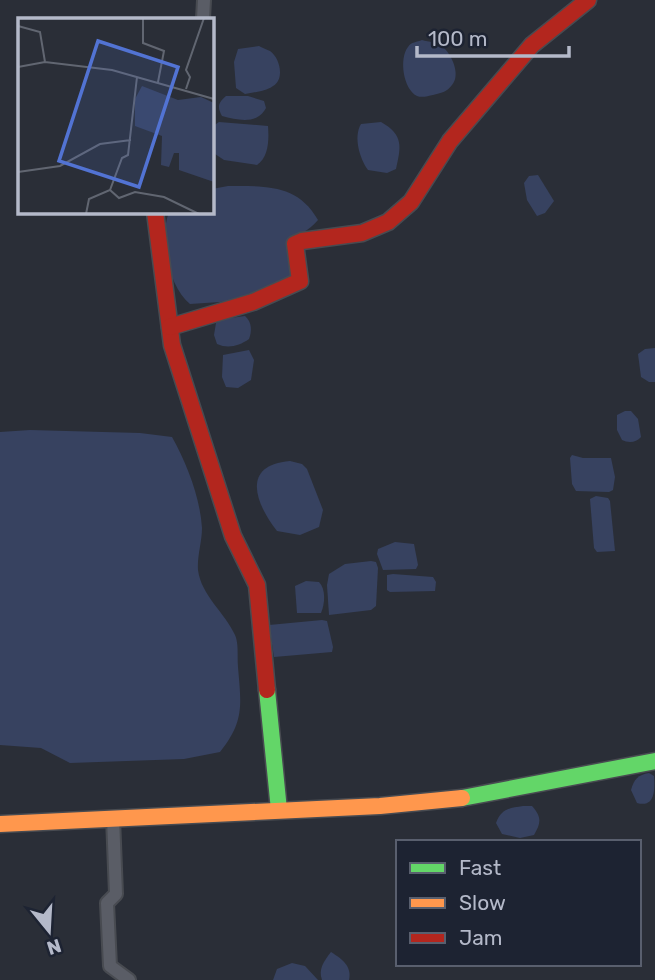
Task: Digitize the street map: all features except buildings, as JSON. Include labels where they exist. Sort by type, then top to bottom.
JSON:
[{"type":"street","points":[[203,18],[204,0]]},
{"type":"street","points":[[170,327],[237,308],[300,281],[295,244],[362,233],[388,222],[411,202],[450,141],[533,44],[588,0]]},
{"type":"street","points":[[155,214],[172,345],[233,536],[257,584],[279,810]]},
{"type":"street","points":[[0,824],[380,806],[480,796],[655,761]]},
{"type":"street","points":[[113,818],[116,894],[107,903],[110,965],[129,980]]},
{"type":"water","points":[[422,40],[443,47],[452,60],[456,76],[446,91],[421,97],[408,87],[403,65],[408,47]]},
{"type":"water","points":[[259,46],[270,51],[276,58],[280,68],[279,79],[270,88],[245,94],[236,88],[234,62],[238,49]]},
{"type":"water","points":[[226,96],[248,96],[264,101],[266,108],[258,117],[252,119],[222,116],[219,105]]},
{"type":"water","points":[[219,122],[268,126],[267,147],[261,162],[257,165],[224,160],[215,154],[214,125]]},
{"type":"water","points":[[381,122],[394,132],[399,142],[396,169],[387,173],[368,170],[362,160],[358,141],[361,124]]},
{"type":"water","points":[[538,175],[554,201],[545,213],[537,216],[527,200],[524,183],[529,176]]},
{"type":"water","points":[[228,186],[267,187],[290,193],[310,208],[318,220],[288,243],[294,268],[291,279],[235,301],[190,304],[182,296],[171,274],[165,248],[168,214],[214,214],[214,189]]},
{"type":"water","points":[[245,316],[251,327],[249,339],[233,346],[217,344],[214,335],[216,323],[223,319]]},
{"type":"water","points":[[655,348],[655,382],[649,382],[641,377],[638,354],[645,349]]},
{"type":"water","points":[[249,350],[254,360],[251,380],[238,388],[226,387],[222,377],[223,355]]},
{"type":"water","points":[[631,411],[638,419],[641,437],[634,441],[622,440],[617,430],[617,415]]},
{"type":"water","points":[[30,430],[140,433],[172,437],[188,469],[199,504],[202,528],[198,565],[200,579],[208,596],[231,627],[237,642],[240,712],[234,731],[220,752],[184,759],[70,763],[41,748],[0,745],[0,432]]},
{"type":"water","points":[[572,455],[583,458],[611,458],[615,477],[613,490],[576,491],[572,484]]},
{"type":"water","points":[[290,461],[302,464],[307,469],[323,510],[319,527],[300,535],[277,531],[263,509],[257,487],[264,470],[274,464]]},
{"type":"water","points":[[596,496],[608,498],[610,501],[615,551],[597,552],[594,548],[590,499]]},
{"type":"water","points":[[395,542],[414,544],[418,565],[416,569],[383,570],[377,554],[378,549]]},
{"type":"water","points":[[376,562],[378,568],[376,606],[371,610],[329,615],[329,574],[345,564]]},
{"type":"water","points":[[387,575],[433,577],[436,582],[435,591],[390,592],[387,590]]},
{"type":"water","points":[[306,581],[319,582],[323,589],[321,613],[297,613],[295,586]]},
{"type":"water","points":[[327,621],[332,652],[274,657],[269,625]]},
{"type":"water","points":[[649,773],[654,776],[653,797],[647,803],[637,803],[632,786],[637,778]]},
{"type":"water","points":[[523,806],[532,806],[538,813],[539,823],[534,835],[520,838],[502,834],[496,823],[500,815]]},
{"type":"water","points":[[331,952],[348,967],[349,980],[322,980],[321,969]]},
{"type":"water","points":[[292,963],[305,966],[318,980],[273,980],[277,969]]},
{"type":"traffic: fast","points":[[267,690],[279,810]]},
{"type":"traffic: fast","points":[[462,798],[655,761]]},
{"type":"traffic: slow","points":[[0,824],[380,806],[462,798]]},
{"type":"traffic: jam","points":[[170,327],[253,302],[300,281],[295,244],[362,233],[388,222],[411,202],[450,141],[532,45],[588,0]]},
{"type":"traffic: jam","points":[[155,214],[172,345],[233,536],[257,585],[267,690]]}]
